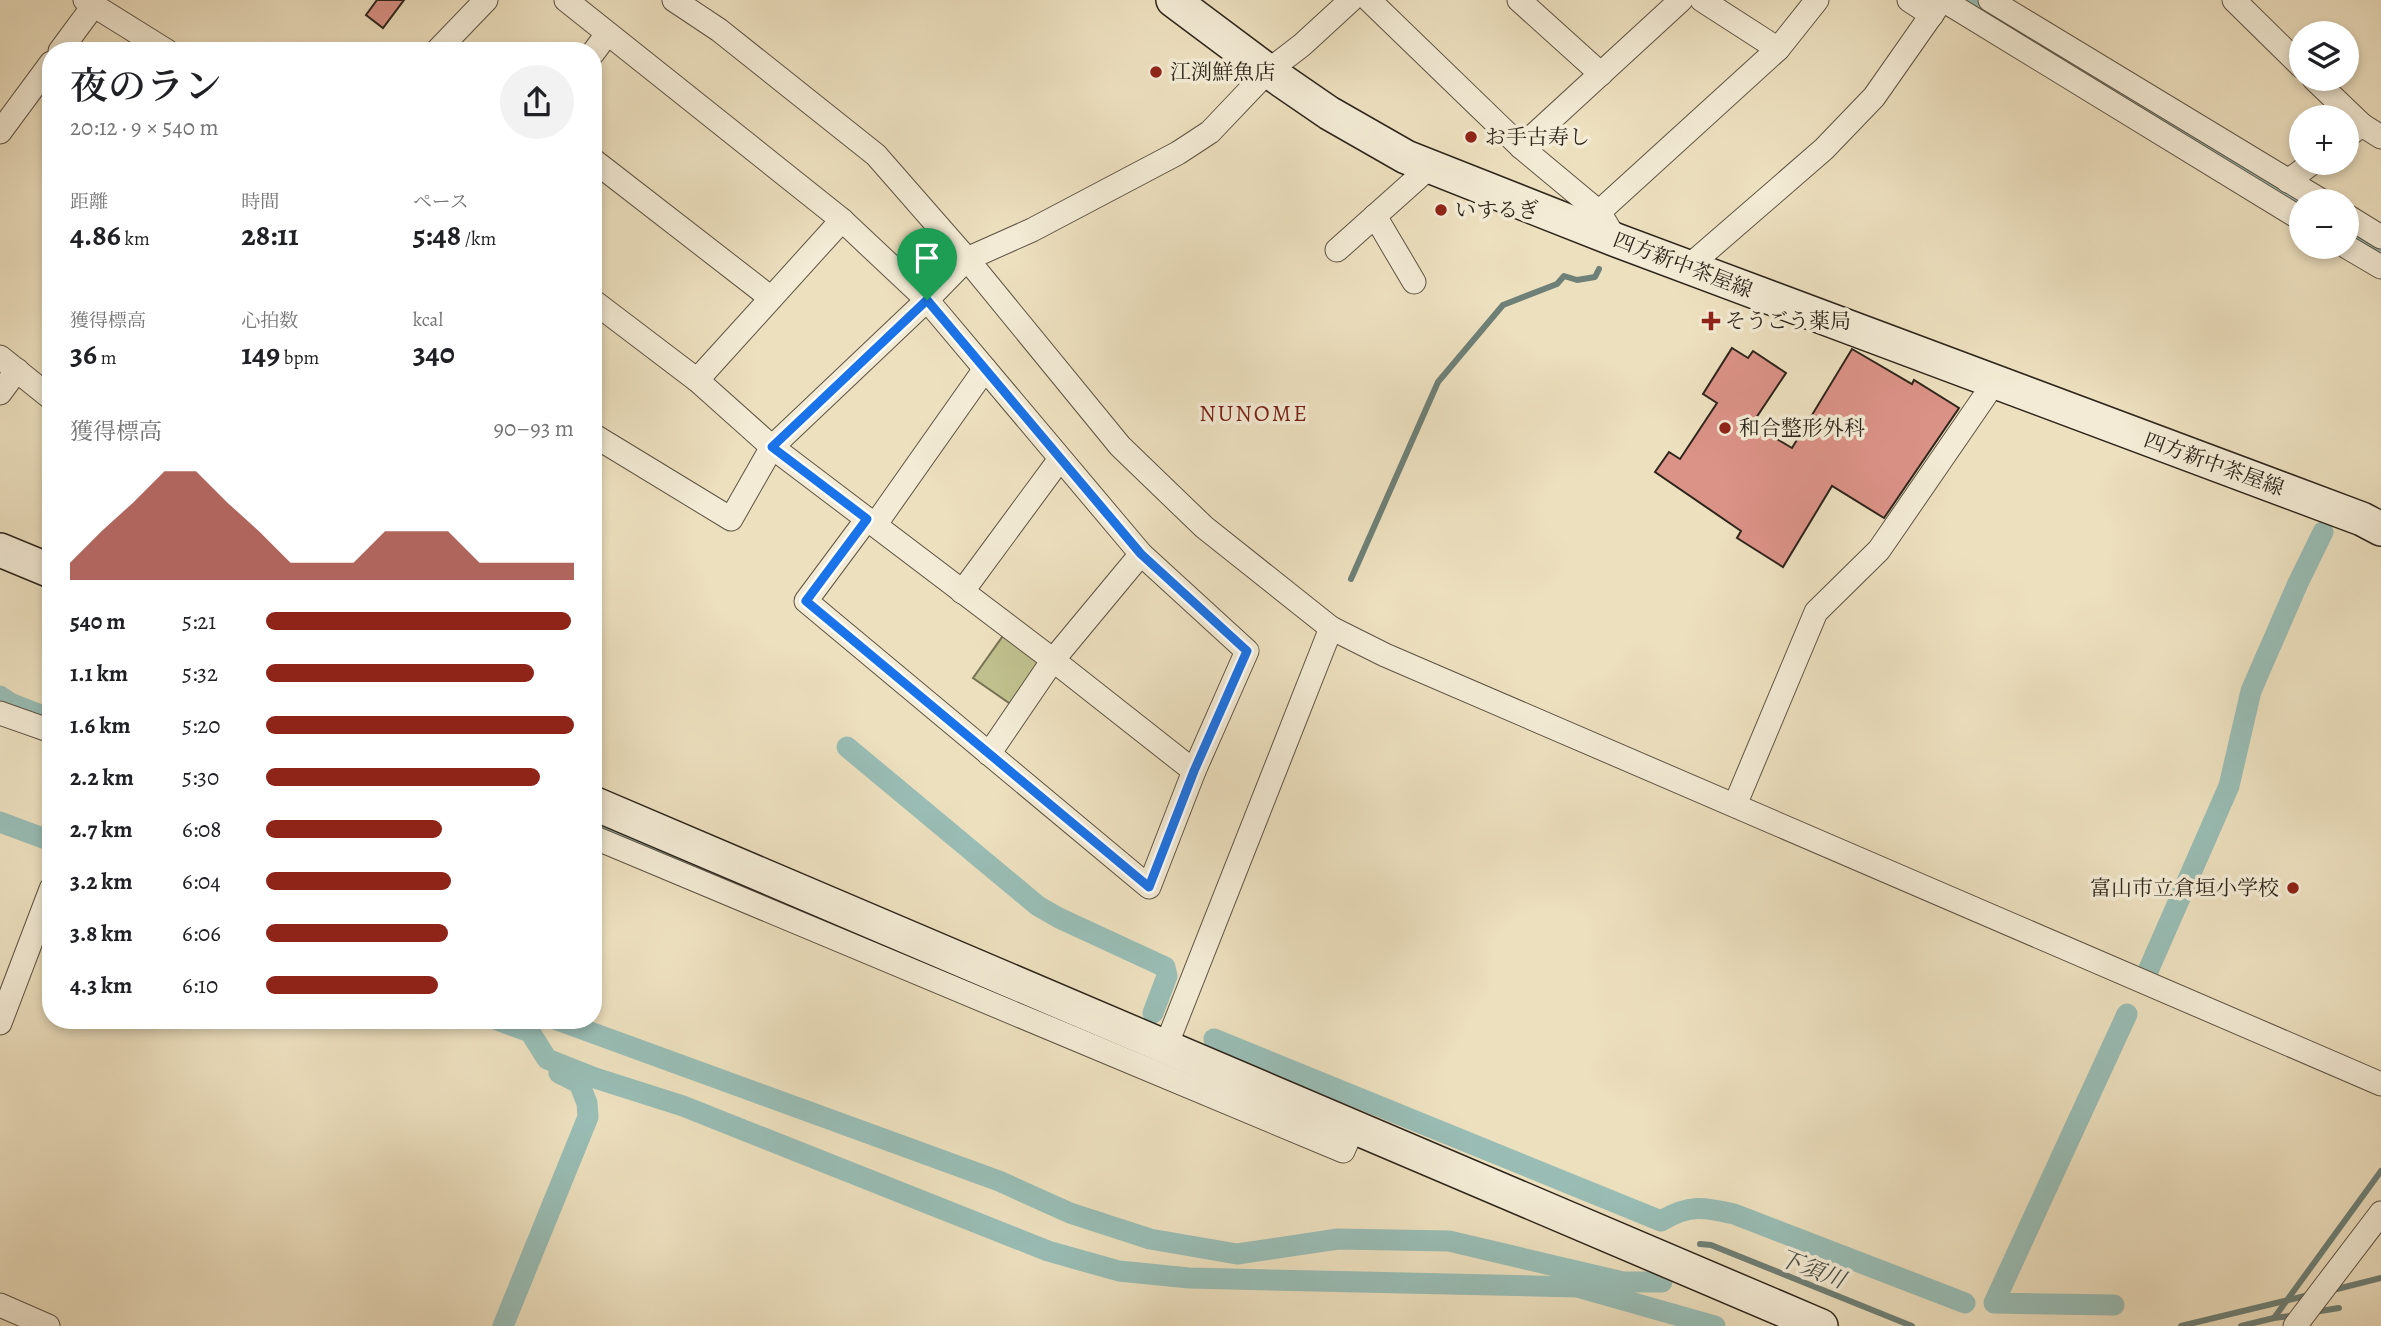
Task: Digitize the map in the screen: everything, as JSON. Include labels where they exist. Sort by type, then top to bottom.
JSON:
[{"type":"street","points":[[446,42],[486,0]]},
{"type":"street","points":[[566,0],[842,220],[927,300],[1141,554],[1247,651],[1194,771],[1149,887],[806,601],[871,522],[985,369]]},
{"type":"street","points":[[674,0],[719,30],[876,155],[967,259],[1120,446],[1204,527],[1331,628],[1385,655],[2381,1084]]},
{"type":"street","name":"四方新中茶屋線","points":[[1173,0],[1329,113],[1406,156],[1616,240],[2362,519],[2381,529]]},
{"type":"street","points":[[602,440],[731,519],[772,447],[967,259],[1032,230],[1178,153],[1210,132],[1268,71],[1302,45],[1351,0]]},
{"type":"street","points":[[1369,0],[1521,147],[1599,212],[1616,240]]},
{"type":"street","points":[[1520,0],[1601,74]]},
{"type":"street","points":[[1521,147],[1681,0]]},
{"type":"street","points":[[1702,0],[1777,49]]},
{"type":"street","points":[[1599,212],[1777,49],[1817,0]]},
{"type":"street","points":[[1909,0],[1939,5],[2289,212]]},
{"type":"street","points":[[1990,0],[2302,189]]},
{"type":"street","points":[[2234,0],[2289,54]]},
{"type":"street","points":[[66,42],[90,2],[153,42]]},
{"type":"street","points":[[1688,267],[1824,149],[1874,97],[1939,5]]},
{"type":"street","points":[[601,42],[607,34]]},
{"type":"street","points":[[0,132],[42,75]]},
{"type":"street","points":[[2325,91],[2363,133]]},
{"type":"street","points":[[1337,250],[1431,166]]},
{"type":"street","points":[[602,167],[771,298]]},
{"type":"street","points":[[2288,181],[2296,175]]},
{"type":"street","points":[[1375,216],[1414,282]]},
{"type":"street","points":[[697,380],[842,220]]},
{"type":"street","points":[[2359,223],[2381,237]]},
{"type":"street","points":[[2359,254],[2381,267]]},
{"type":"street","points":[[602,308],[697,380],[772,447],[1053,660],[1194,771]]},
{"type":"street","points":[[0,393],[8,364],[42,391]]},
{"type":"street","points":[[1735,805],[1816,612],[1879,550],[1994,383]]},
{"type":"street","points":[[962,592],[1060,459]]},
{"type":"street","points":[[0,550],[42,567]]},
{"type":"street","points":[[989,754],[1053,660],[1141,554]]},
{"type":"street","points":[[1166,1046],[1331,628]]},
{"type":"street","points":[[0,713],[42,728]]},
{"type":"street","points":[[602,807],[1821,1326]]},
{"type":"street","points":[[602,841],[1343,1151],[1354,1126]]},
{"type":"street","points":[[0,1023],[42,913]]},
{"type":"street","points":[[2302,1317],[2381,1213]]},
{"type":"street","points":[[0,1305],[48,1326]]},
{"type":"green space","points":[[1005,633],[1042,662],[1012,705],[973,678]]},
{"type":"building","points":[[377,0],[404,0],[383,28],[366,15]]},
{"type":"building","points":[[1732,348],[1748,358],[1753,351],[1786,373],[1752,424],[1792,448],[1852,349],[1912,384],[1914,380],[1959,408],[1884,518],[1832,486],[1783,567],[1737,538],[1741,531],[1655,472],[1669,452],[1680,459],[1717,403],[1703,394]]},
{"type":"waterway","points":[[1966,0],[2289,195]]},
{"type":"waterway","points":[[2359,237],[2381,250]]},
{"type":"waterway","points":[[1351,579],[1438,382],[1503,305],[1557,284],[1564,276],[1577,280],[1595,277],[1599,269]]},
{"type":"waterway","points":[[2148,971],[2229,786],[2251,691],[2323,532]]},
{"type":"waterway","points":[[0,696],[10,703],[42,715]]},
{"type":"waterway","points":[[847,747],[1038,906],[1165,967],[1167,976],[1153,1013]]},
{"type":"waterway","points":[[0,822],[42,838]]},
{"type":"waterway","points":[[602,827],[988,990]]},
{"type":"waterway","points":[[2114,1305],[1994,1303],[2127,1014]]},
{"type":"waterway","points":[[522,1029],[530,1032],[547,1059],[595,1078],[683,1106],[1048,1251],[1119,1271],[1189,1278],[1577,1287],[1715,1326]]},
{"type":"waterway","points":[[582,1029],[999,1181],[1070,1213],[1150,1239],[1237,1254],[1338,1239],[1449,1241],[1623,1282],[1662,1282]]},
{"type":"waterway","points":[[1214,1039],[1661,1221],[1688,1209],[1697,1208],[1734,1214],[1965,1303]]},
{"type":"waterway","points":[[503,1326],[588,1117],[587,1103],[579,1083],[559,1073]]},
{"type":"waterway","points":[[2241,1326],[2274,1318],[2381,1171]]},
{"type":"waterway","name":"下須川","points":[[1700,1244],[1711,1245],[1912,1326]]},
{"type":"waterway","name":"下須川","points":[[2333,1290],[2381,1278]]},
{"type":"waterway","name":"下須川","points":[[2181,1326],[2309,1295]]},
{"type":"waterway","points":[[2314,1312],[2339,1308]]},
{"type":"waterway","points":[[2274,1318],[2297,1315]]},
{"type":"place","name":"江渕鮮魚店","points":[[1156,72]]},
{"type":"place","name":"お手古寿し","points":[[1471,137]]},
{"type":"place","name":"いするぎ","points":[[1441,210]]},
{"type":"place","name":"そうごう薬局","points":[[1711,321]]},
{"type":"place","name":"和合整形外科","points":[[1725,428]]},
{"type":"place","name":"富山市立倉垣小学校","points":[[2293,888]]},
{"type":"district","name":"NUNOME","points":[[1254,413]]},
{"type":"route","points":[[927,300],[1141,554],[1247,651],[1194,771],[1149,887],[806,601],[867,519],[772,447],[927,300]]}]
